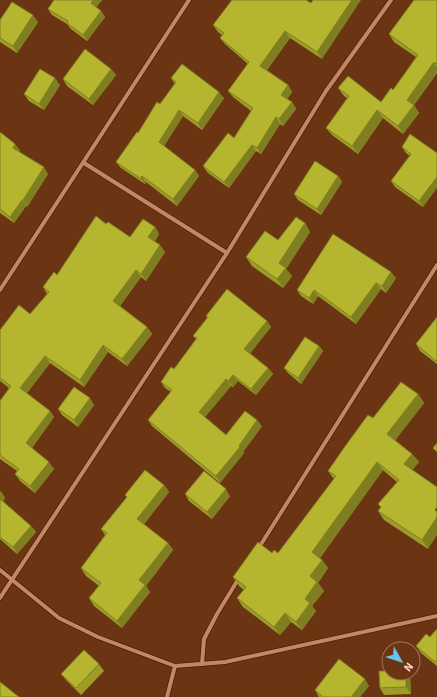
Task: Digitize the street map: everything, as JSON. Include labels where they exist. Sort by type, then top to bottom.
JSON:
[{"type":"street","points":[[0,290],[189,0]]},
{"type":"street","points":[[0,598],[227,253],[326,91],[391,0]]},
{"type":"street","points":[[84,163],[227,253]]},
{"type":"street","points":[[255,554],[437,265]]},
{"type":"street","points":[[0,570],[59,618],[98,637],[175,666],[225,662],[437,616]]},
{"type":"street","points":[[202,664],[204,638],[242,574]]},
{"type":"street","points":[[167,697],[175,666]]},
{"type":"building","points":[[54,0],[93,0],[91,3],[101,11],[83,35],[67,23],[68,21],[48,9]]},
{"type":"building","points":[[232,0],[306,0],[311,3],[313,0],[352,0],[317,52],[285,31],[260,66],[288,85],[281,95],[292,102],[279,119],[276,117],[257,148],[252,145],[224,182],[203,166],[228,133],[234,138],[253,108],[228,91],[249,62],[220,38],[224,33],[213,25]]},
{"type":"building","points":[[414,0],[437,0],[437,63],[436,64],[434,62],[407,100],[414,105],[398,126],[377,110],[352,146],[326,128],[349,96],[338,88],[348,76],[381,102],[391,88],[393,90],[418,55],[389,34]]},
{"type":"building","points":[[12,2],[33,15],[13,46],[0,38],[0,20]]},
{"type":"building","points":[[85,49],[111,69],[89,99],[63,79]]},
{"type":"building","points":[[182,64],[219,92],[198,123],[179,110],[159,142],[195,170],[173,199],[142,176],[140,178],[116,162],[137,132],[138,133],[157,102],[160,104],[176,82],[171,78]]},
{"type":"building","points":[[40,69],[55,78],[39,104],[24,94]]},
{"type":"building","points":[[0,132],[15,144],[13,148],[44,167],[10,217],[0,209]]},
{"type":"building","points":[[410,134],[437,153],[437,177],[419,201],[391,181],[411,154],[402,147]]},
{"type":"building","points":[[315,161],[338,176],[317,209],[294,194]]},
{"type":"building","points":[[96,216],[106,224],[108,222],[130,237],[143,219],[155,227],[148,237],[160,245],[141,274],[136,270],[113,301],[147,327],[122,359],[103,345],[80,380],[45,356],[20,388],[50,411],[26,443],[49,462],[30,486],[15,474],[19,469],[0,455],[0,401],[11,386],[0,378],[0,330],[19,305],[30,314],[49,292],[43,287],[54,272],[57,275]]},
{"type":"building","points":[[296,217],[305,223],[279,263],[286,268],[277,279],[246,257],[265,231],[278,240]]},
{"type":"building","points":[[333,234],[391,272],[382,286],[376,283],[351,317],[314,290],[309,298],[297,290]]},
{"type":"building","points":[[227,289],[267,321],[244,349],[268,368],[251,389],[233,375],[228,381],[226,379],[199,412],[226,435],[245,411],[257,420],[239,446],[240,447],[216,476],[148,420],[172,390],[161,382],[171,367],[174,369],[197,338],[193,336]]},
{"type":"building","points":[[437,317],[437,361],[436,361],[416,344]]},
{"type":"building","points":[[305,337],[319,346],[298,378],[284,368]]},
{"type":"building","points":[[401,382],[418,394],[387,434],[412,454],[404,464],[437,487],[437,507],[435,510],[437,512],[437,517],[422,540],[378,511],[381,507],[378,504],[399,480],[377,462],[312,552],[322,560],[310,576],[317,582],[305,599],[310,603],[296,622],[285,613],[274,627],[237,598],[246,587],[233,577],[258,542],[272,553],[274,550],[278,553],[336,476],[328,471],[346,445],[368,415],[373,418]]},
{"type":"building","points":[[74,387],[90,398],[74,420],[58,409]]},
{"type":"building","points":[[437,443],[437,452],[433,448]]},
{"type":"building","points":[[145,470],[164,485],[137,519],[168,543],[139,580],[145,585],[117,621],[89,598],[101,583],[81,568],[107,533],[101,529],[127,497],[125,495]]},
{"type":"building","points":[[204,471],[226,489],[207,512],[185,494]]},
{"type":"building","points":[[0,499],[31,526],[13,547],[0,537]]},
{"type":"building","points":[[437,629],[437,660],[435,662],[421,650],[420,641],[426,634],[430,637]]},
{"type":"building","points":[[84,650],[99,664],[76,688],[61,674]]},
{"type":"building","points":[[339,659],[365,679],[351,697],[323,697],[315,690]]},
{"type":"building","points":[[379,671],[381,671],[381,681],[406,681],[406,687],[380,688]]},
{"type":"building","points":[[0,682],[19,697],[0,697]]}]
